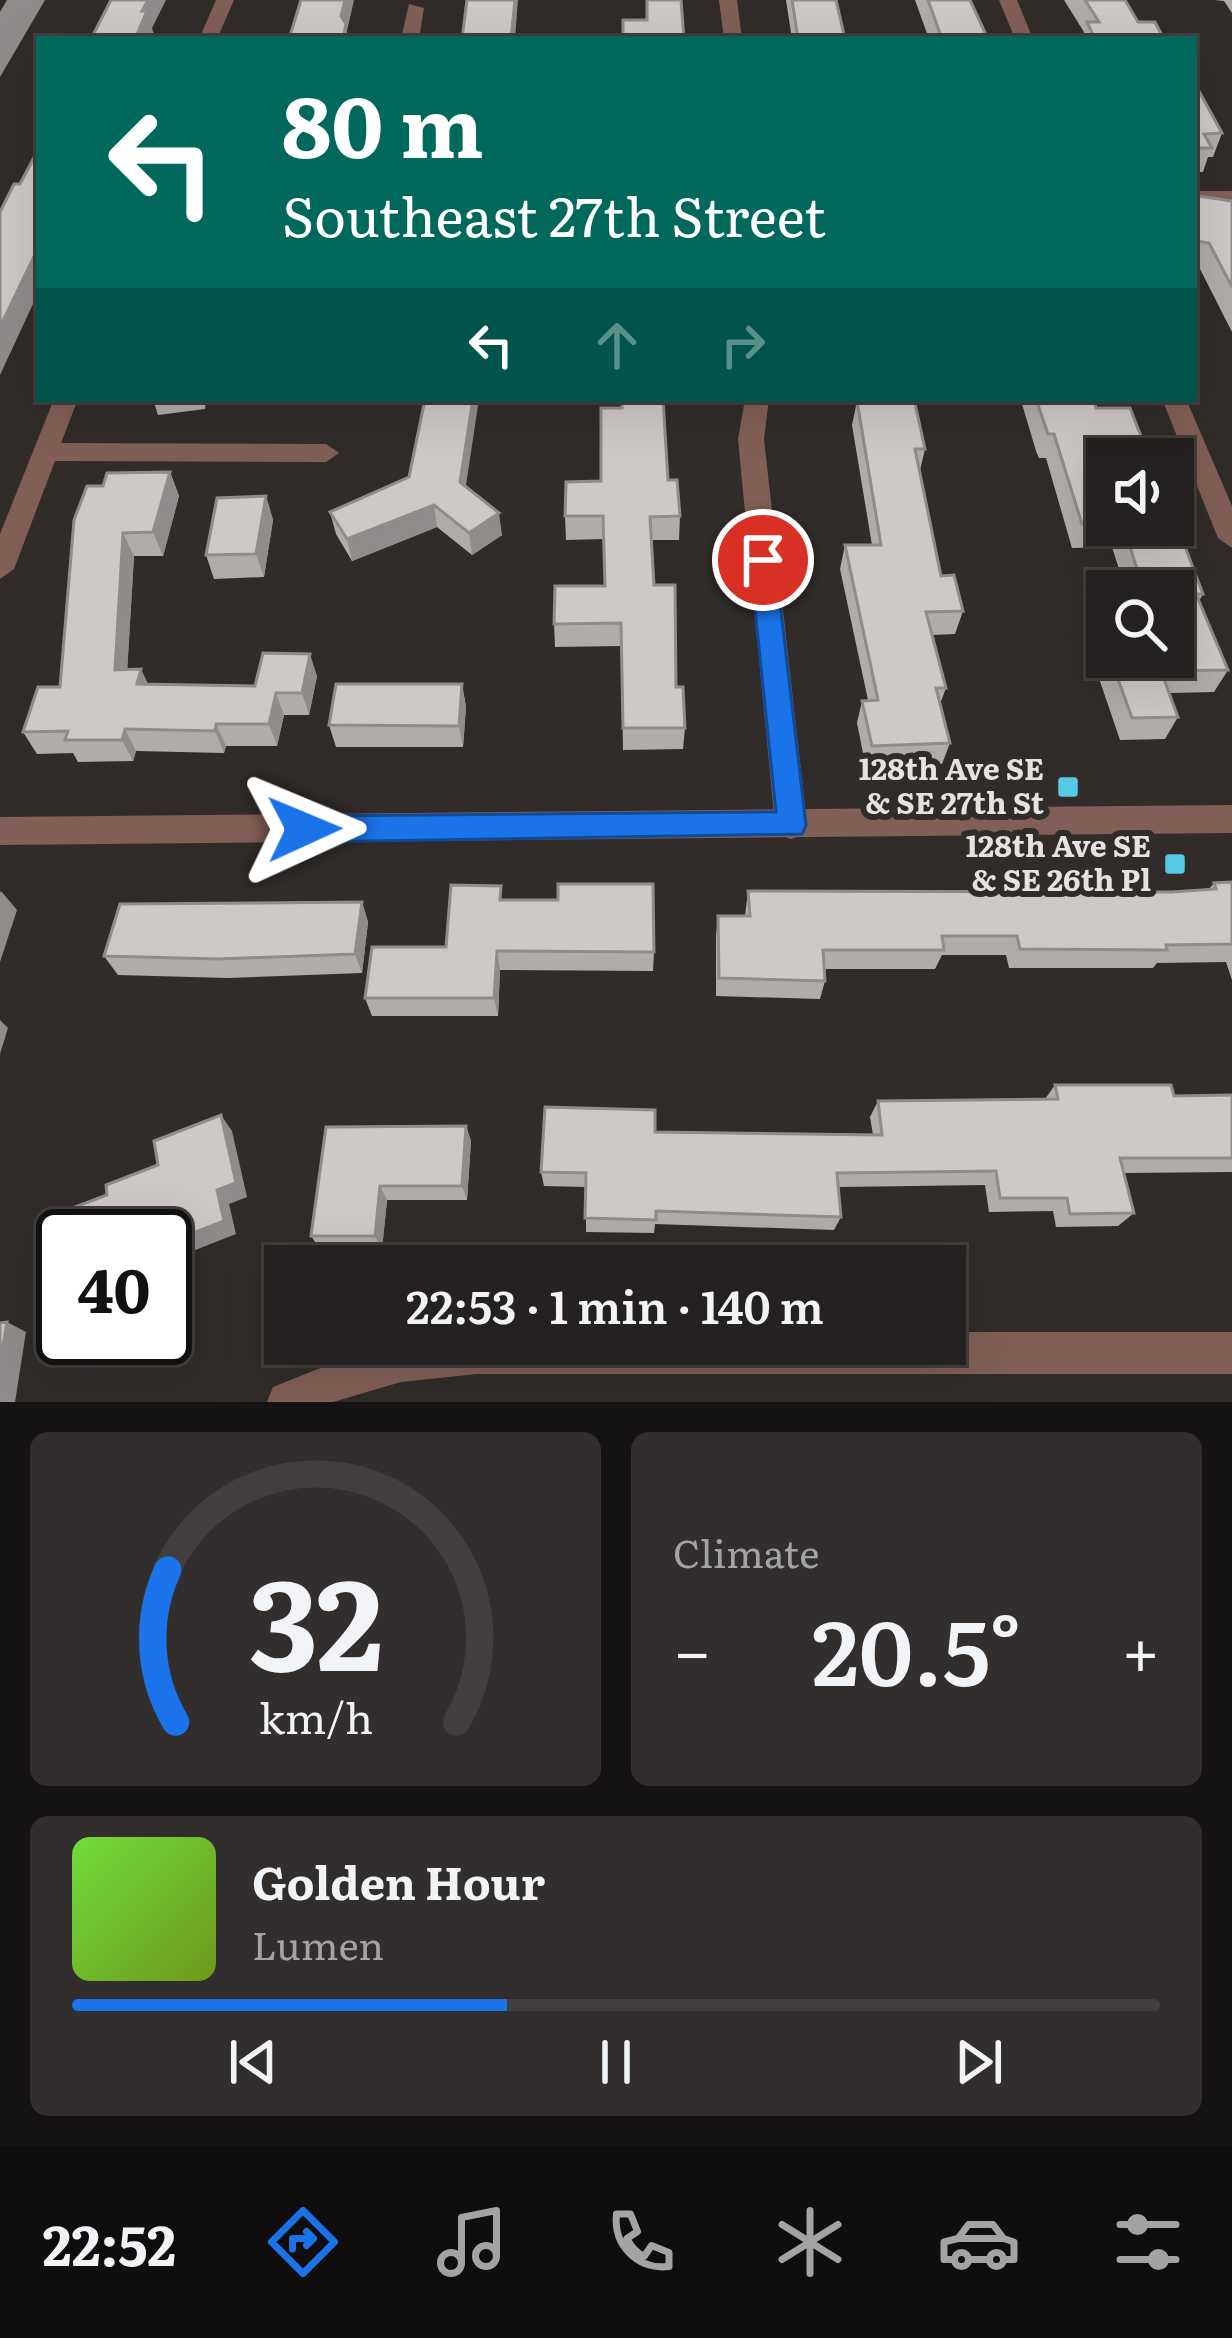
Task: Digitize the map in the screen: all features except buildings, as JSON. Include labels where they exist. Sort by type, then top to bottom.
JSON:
[{"type":"street","points":[[209,36],[225,0]]},
{"type":"street","points":[[728,0],[734,36]]},
{"type":"street","points":[[1008,0],[1023,36]]},
{"type":"street","points":[[410,36],[415,8]]},
{"type":"street","points":[[1197,197],[1232,197]]},
{"type":"street","points":[[0,568],[65,402]]},
{"type":"street","points":[[757,402],[751,439],[754,476],[791,825]]},
{"type":"street","points":[[1175,402],[1232,538]]},
{"type":"street","points":[[46,452],[326,453]]},
{"type":"street","points":[[0,831],[1232,819]]},
{"type":"street","points":[[287,1402],[337,1376],[396,1358],[436,1355],[1232,1353]]},
{"type":"place","name":"128th Ave SE & SE 27th St","points":[[1068,787]]},
{"type":"place","name":"128th Ave SE & SE 26th Pl","points":[[1175,864]]},
{"type":"route","points":[[304,829],[791,825],[763,560]]}]
